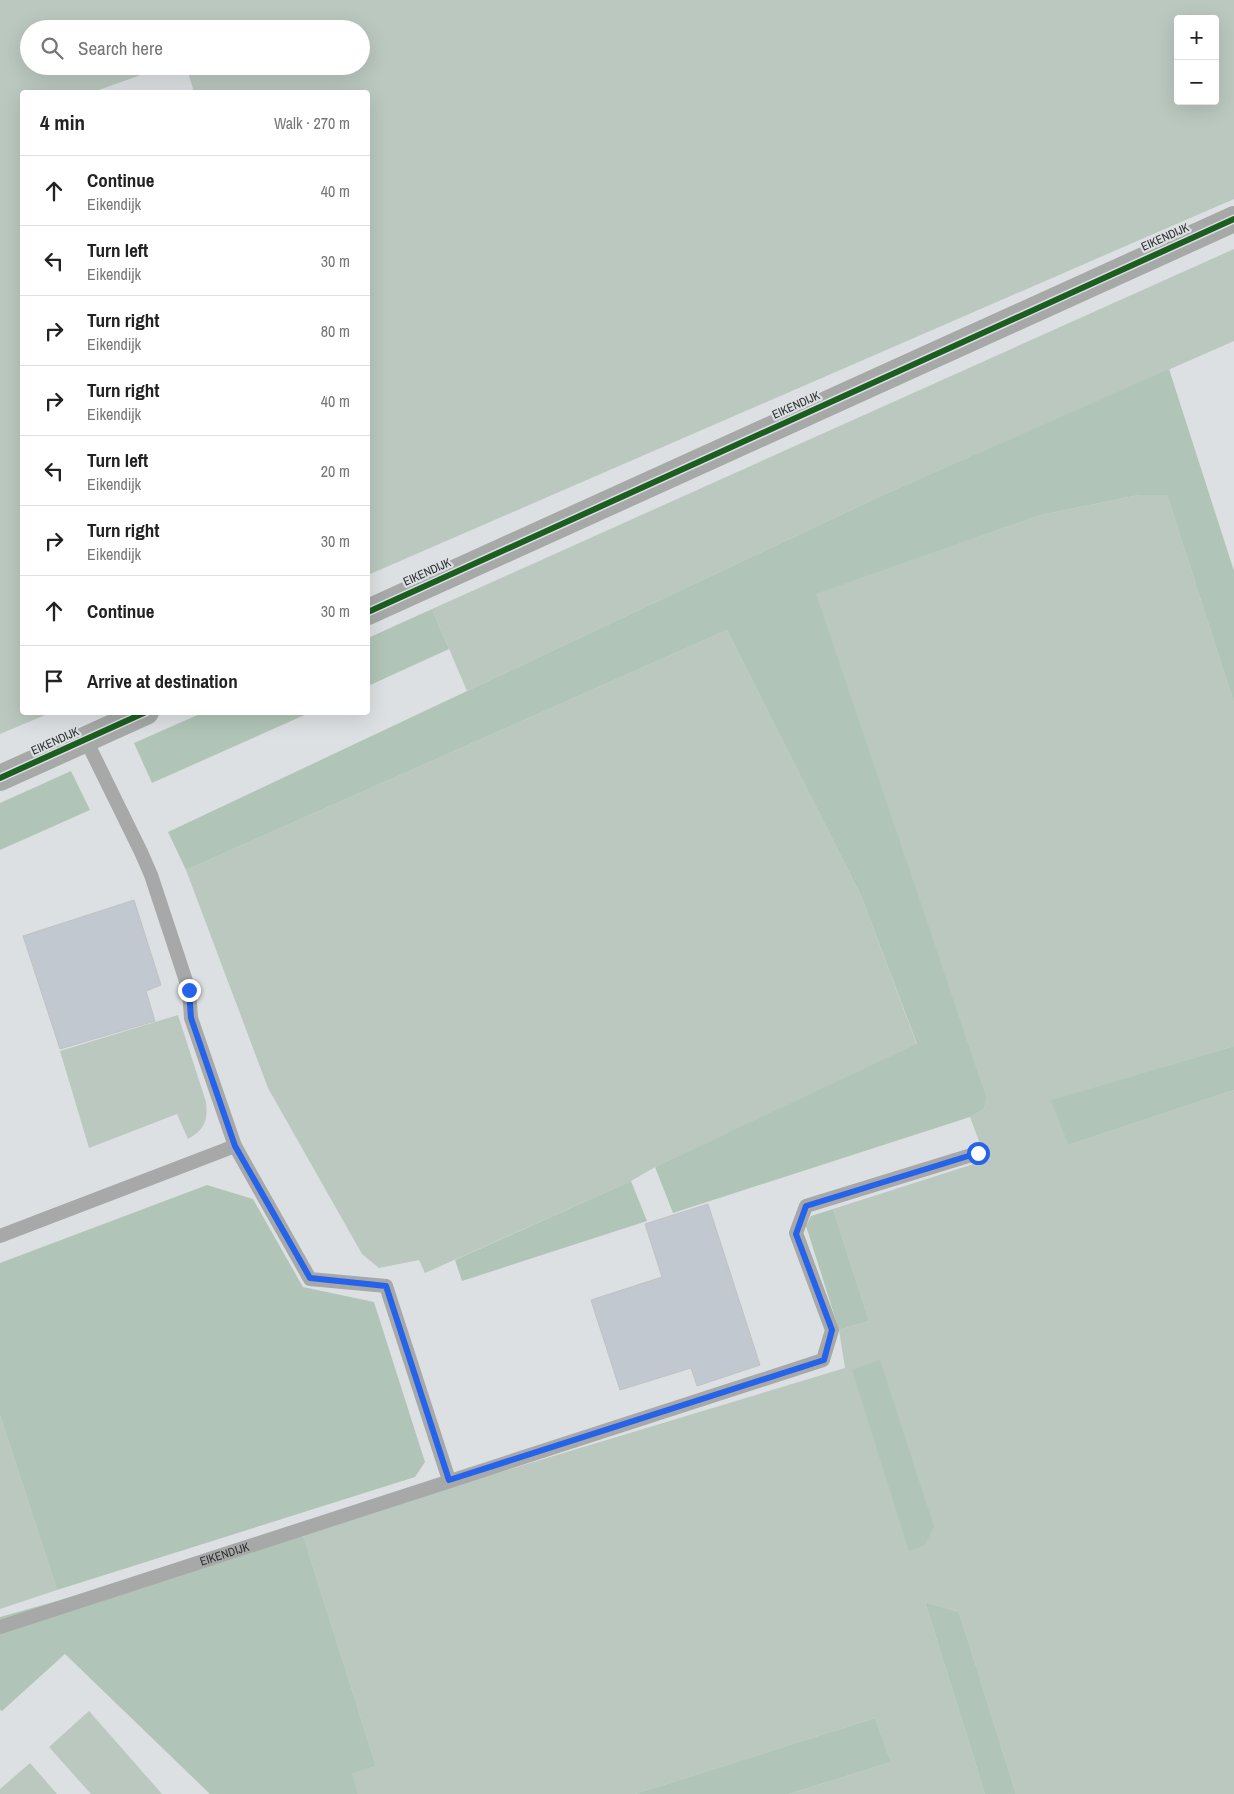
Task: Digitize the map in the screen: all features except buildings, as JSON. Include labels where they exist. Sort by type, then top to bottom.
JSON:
[{"type":"street","name":"EIKENDIJK","points":[[370,611],[1234,219]]},
{"type":"street","name":"EIKENDIJK","points":[[0,778],[140,715]]},
{"type":"lane","points":[[86,740],[151,875],[189,990],[191,1018],[235,1146],[310,1278],[386,1286],[449,1480]]},
{"type":"lane","points":[[0,1236],[235,1146]]},
{"type":"lane","name":"EIKENDIJK","points":[[0,1627],[824,1360],[832,1330],[796,1234],[806,1206],[978,1153]]},
{"type":"shaded area","points":[[0,0],[1234,0],[1234,199],[370,574],[370,90],[193,90],[189,75],[370,75],[370,20],[20,20],[20,75],[141,75],[99,90],[20,90],[20,715],[45,715],[0,734]]},
{"type":"shaded area","points":[[1234,249],[1234,341],[883,495],[467,691],[432,609]]},
{"type":"shaded area","points":[[1139,495],[1167,495],[1234,703],[1234,1046],[1052,1100],[1068,1145],[1234,1090],[1234,1794],[1016,1794],[959,1612],[925,1602],[985,1794],[789,1794],[891,1762],[875,1718],[635,1794],[358,1794],[351,1774],[376,1766],[302,1532],[845,1368],[839,1330],[869,1321],[833,1209],[986,1160],[970,1117],[984,1109],[987,1098],[815,594],[1041,515]]},
{"type":"shaded area","points":[[727,630],[862,898],[917,1045],[655,1167],[631,1181],[425,1273],[419,1260],[379,1268],[362,1254],[268,1088],[186,870]]},
{"type":"shaded area","points":[[178,1015],[206,1102],[206,1119],[202,1128],[188,1139],[177,1114],[89,1148],[60,1051]]},
{"type":"shaded area","points":[[0,1415],[57,1590],[0,1609]]},
{"type":"shaded area","points":[[89,1711],[162,1794],[91,1794],[49,1747]]},
{"type":"shaded area","points":[[30,1763],[57,1794],[0,1794],[0,1789]]},
{"type":"green space","points":[[1169,369],[1234,571],[1234,703],[1167,495],[1139,495],[1041,515],[816,594],[987,1098],[984,1109],[970,1117],[673,1213],[655,1167],[917,1044],[862,898],[727,630],[186,870],[168,832],[883,495]]},
{"type":"green space","points":[[432,609],[449,649],[370,685],[370,637]]},
{"type":"green space","points":[[197,715],[305,715],[152,783],[134,743]]},
{"type":"green space","points":[[71,771],[90,810],[0,850],[0,803]]},
{"type":"green space","points":[[1234,1046],[1234,1090],[1068,1145],[1051,1100]]},
{"type":"green space","points":[[631,1181],[647,1221],[462,1281],[455,1260]]},
{"type":"green space","points":[[207,1185],[253,1199],[303,1287],[374,1302],[425,1462],[415,1477],[57,1590],[0,1415],[0,1263]]},
{"type":"green space","points":[[833,1209],[869,1321],[839,1330],[806,1226],[811,1216]]},
{"type":"green space","points":[[880,1360],[934,1527],[925,1545],[909,1551],[852,1370]]},
{"type":"green space","points":[[302,1532],[376,1766],[352,1774],[358,1794],[210,1794],[65,1654],[2,1711],[0,1710],[0,1617]]},
{"type":"green space","points":[[925,1602],[959,1612],[1016,1794],[985,1794]]},
{"type":"green space","points":[[875,1718],[891,1762],[789,1794],[635,1794]]},
{"type":"cycle path","points":[[370,611],[1234,219]]},
{"type":"cycle path","points":[[0,778],[139,715]]},
{"type":"route","points":[[189,990],[191,1018],[235,1146],[310,1278],[386,1286],[449,1480],[824,1360],[832,1330],[796,1234],[806,1206],[978,1153]]}]
